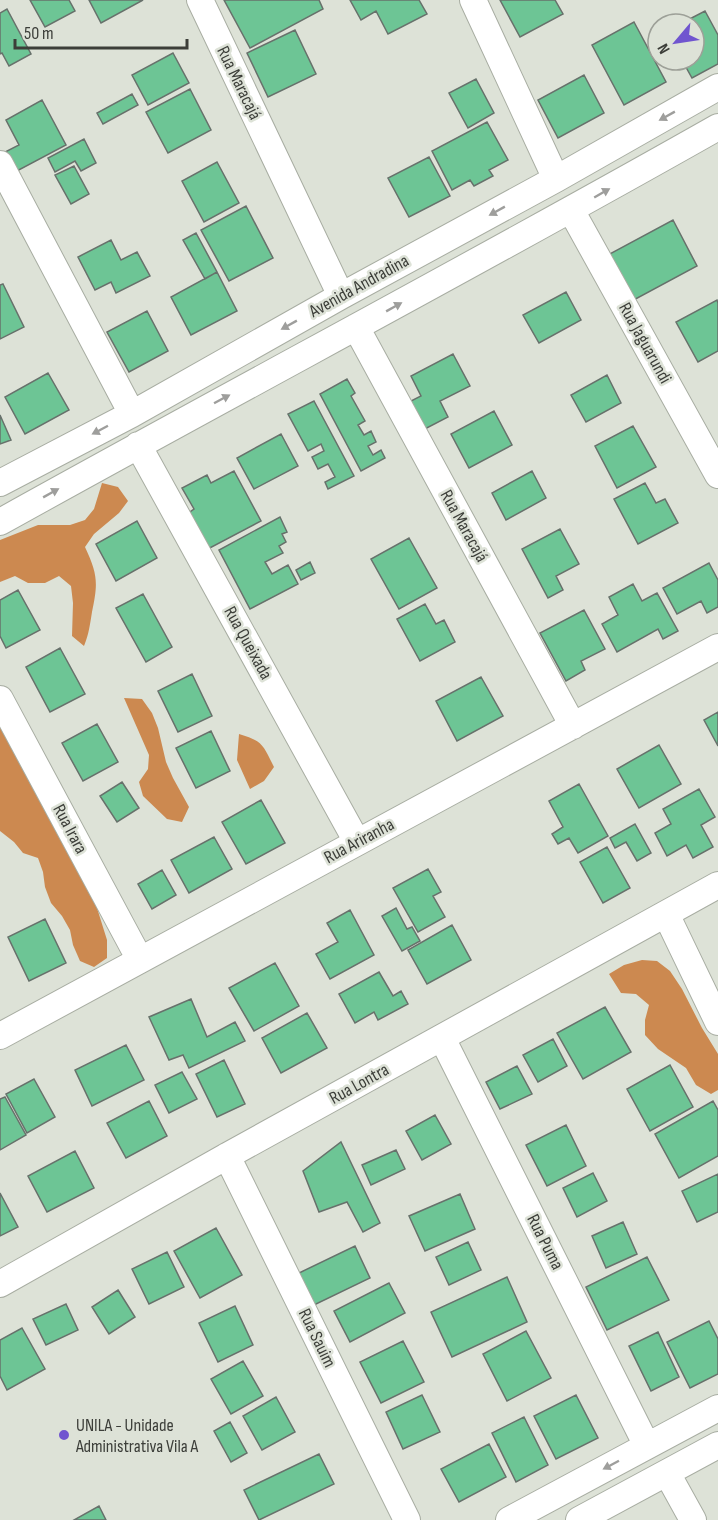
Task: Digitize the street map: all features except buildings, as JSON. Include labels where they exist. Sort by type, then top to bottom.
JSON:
[{"type":"street","name":"Rua Maracajá","points":[[200,0],[341,296]]},
{"type":"street","points":[[473,0],[556,179]]},
{"type":"street","name":"Avenida Andradina","points":[[0,483],[132,414],[718,87]]},
{"type":"street","name":"Avenida Andradina","points":[[0,522],[571,210],[718,127]]},
{"type":"street","points":[[0,164],[132,414]]},
{"type":"street","name":"Rua Jaguarundi","points":[[571,210],[718,475]]},
{"type":"street","name":"Rua Maracajá","points":[[356,327],[573,726]]},
{"type":"street","name":"Rua Queixada","points":[[138,445],[357,842]]},
{"type":"street","name":"Rua Ariranha","points":[[0,1036],[718,646]]},
{"type":"street","name":"Rua Irara","points":[[0,699],[140,960]]},
{"type":"street","name":"Rua Lontra","points":[[0,1284],[718,885]]},
{"type":"street","points":[[666,914],[718,1022]]},
{"type":"street","name":"Rua Puma","points":[[442,1038],[647,1446]]},
{"type":"street","name":"Rua Sauim","points":[[227,1156],[407,1520]]},
{"type":"street","points":[[509,1520],[718,1408]]},
{"type":"street","points":[[579,1520],[718,1445]]},
{"type":"street","points":[[668,1473],[693,1520]]},
{"type":"shaded area","points":[[102,483],[118,487],[128,501],[119,513],[94,534],[85,547],[95,572],[96,586],[84,646],[72,636],[71,586],[59,576],[45,583],[28,583],[15,576],[0,582],[0,540],[38,525],[70,525],[85,520],[94,509]]},
{"type":"shaded area","points":[[124,698],[142,699],[152,713],[166,762],[189,807],[182,822],[167,819],[143,796],[139,782],[148,769],[149,755]]},
{"type":"shaded area","points":[[0,727],[85,878],[97,908],[107,940],[107,958],[94,967],[80,961],[70,930],[51,903],[38,858],[23,853],[0,831]]},
{"type":"shaded area","points":[[239,734],[258,742],[274,767],[264,781],[250,789],[237,760]]},
{"type":"shaded area","points":[[642,960],[657,961],[670,971],[718,1054],[718,1090],[711,1094],[696,1085],[686,1068],[658,1049],[645,1035],[645,1020],[649,1005],[636,994],[621,993],[609,974],[624,965]]},
{"type":"place","name":"UNILA - Unidade Administrativa Vila A","points":[[64,1435]]}]
